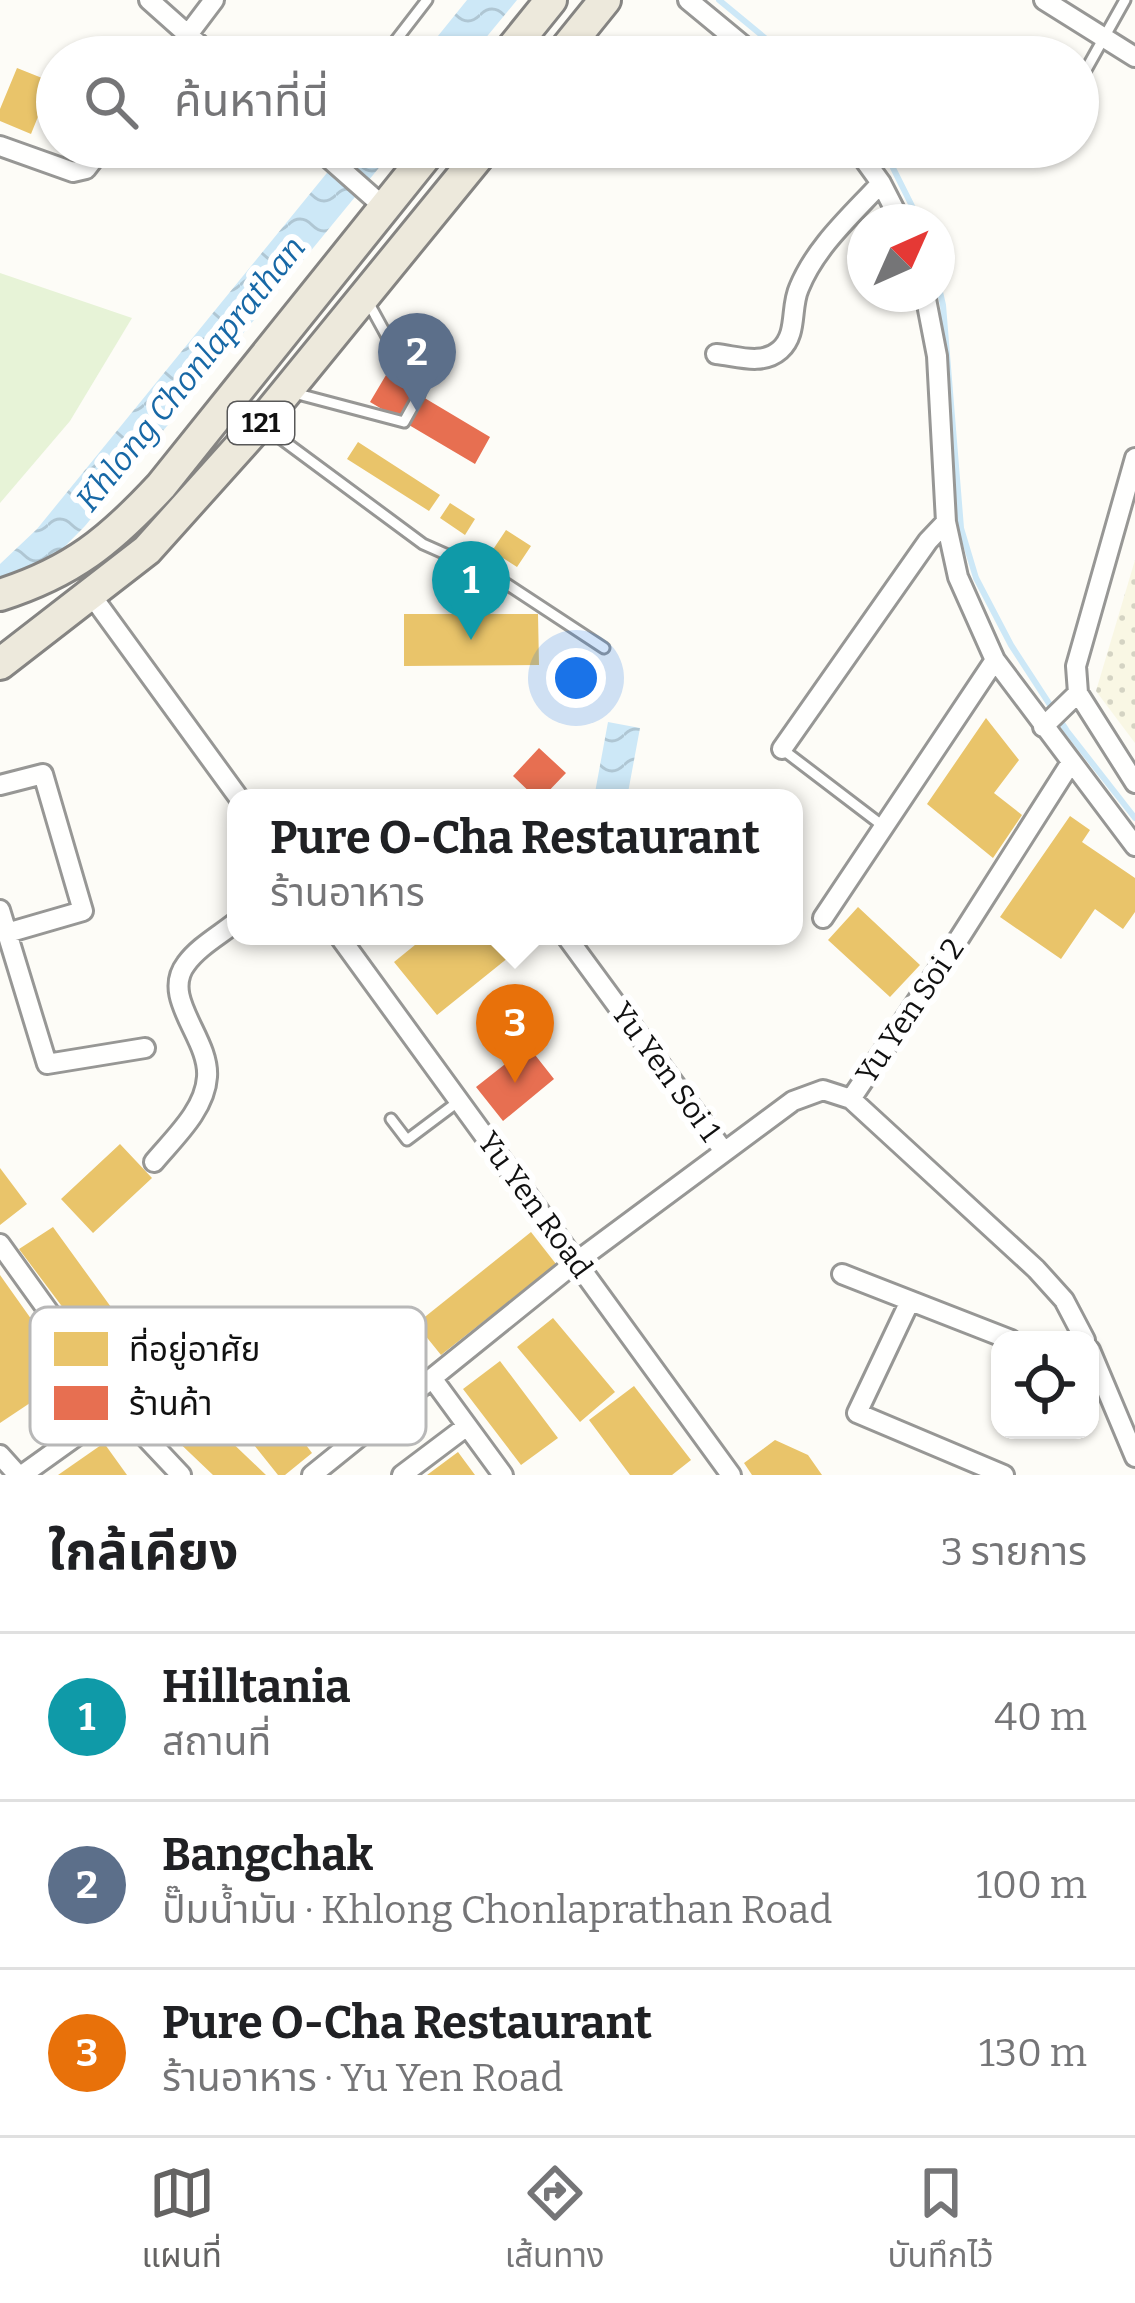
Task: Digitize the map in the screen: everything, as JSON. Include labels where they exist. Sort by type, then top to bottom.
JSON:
[{"type":"main road","points":[[523,36],[551,0]]},
{"type":"main road","points":[[576,36],[605,0]]},
{"type":"main road","name":"121","points":[[0,595],[68,568],[124,526],[417,168]]},
{"type":"main road","name":"121","points":[[0,664],[147,550],[260,424],[468,168]]},
{"type":"street","points":[[149,0],[188,35],[214,0]]},
{"type":"street","points":[[688,0],[732,36]]},
{"type":"street","points":[[1045,0],[1135,57]]},
{"type":"street","points":[[0,146],[36,159]]},
{"type":"street","points":[[340,168],[385,208]]},
{"type":"street","points":[[870,168],[892,204]]},
{"type":"street","points":[[716,354],[753,360],[783,348],[791,333],[797,291],[818,252],[881,183]]},
{"type":"street","points":[[929,312],[937,356],[946,522],[958,577],[995,661],[1135,846]]},
{"type":"street","points":[[1135,458],[1076,666],[1078,693],[1135,784]]},
{"type":"street","points":[[782,749],[946,522]]},
{"type":"street","points":[[92,596],[232,789]]},
{"type":"street","points":[[823,918],[995,661]]},
{"type":"street","points":[[1043,727],[1078,693]]},
{"type":"street","name":"Yu Yen Soi 2","points":[[426,1383],[576,1262],[793,1101],[823,1090],[850,1099],[961,937],[1070,764]]},
{"type":"street","points":[[0,785],[43,774],[83,911],[7,933]]},
{"type":"street","points":[[0,910],[47,1064],[145,1048]]},
{"type":"street","points":[[154,1162],[202,1099],[208,1074],[200,1039],[177,992],[178,976],[188,960],[227,929]]},
{"type":"street","name":"Yu Yen Road","points":[[352,945],[730,1475]]},
{"type":"street","name":"Yu Yen Soi 1","points":[[573,945],[724,1150]]},
{"type":"street","points":[[850,1099],[1036,1269],[1064,1300],[1080,1331]]},
{"type":"street","points":[[0,1244],[45,1307]]},
{"type":"street","points":[[842,1274],[991,1332]]},
{"type":"street","points":[[910,1300],[857,1413],[1004,1475]]},
{"type":"street","points":[[432,1378],[502,1475]]},
{"type":"street","points":[[1099,1378],[1135,1457]]},
{"type":"street","points":[[402,1475],[467,1426]]},
{"type":"street","points":[[0,1454],[20,1475],[63,1445]]},
{"type":"street","points":[[146,1445],[166,1471]]},
{"type":"street","name":"Yu Yen Soi 2","points":[[312,1475],[349,1445]]},
{"type":"lane","points":[[399,36],[427,0]]},
{"type":"lane","points":[[1099,42],[1130,1]]},
{"type":"lane","points":[[287,391],[404,422],[419,395],[365,296]]},
{"type":"lane","points":[[260,424],[423,544],[494,575],[604,648]]},
{"type":"lane","points":[[782,749],[884,827]]},
{"type":"lane","points":[[391,1119],[407,1140],[459,1101]]},
{"type":"shaded area","points":[[1135,560],[1135,743],[1096,691]]},
{"type":"green space","points":[[0,273],[132,318],[70,421],[0,503]]},
{"type":"water","points":[[467,0],[517,0],[487,36],[438,36]]},
{"type":"water","name":"Khlong Chonlaprathan","points":[[331,168],[379,168],[85,526],[0,612],[0,564],[37,529]]},
{"type":"water","points":[[608,722],[640,728],[629,789],[596,789]]},
{"type":"building: ที่อยู่อาศัย","points":[[17,68],[36,76],[36,122],[31,134],[0,121],[0,109]]},
{"type":"building: ที่อยู่อาศัย","points":[[358,442],[440,495],[429,511],[347,459]]},
{"type":"building: ที่อยู่อาศัย","points":[[450,503],[475,519],[465,535],[440,518]]},
{"type":"building: ที่อยู่อาศัย","points":[[506,530],[531,546],[517,567],[492,551]]},
{"type":"building: ที่อยู่อาศัย","points":[[404,614],[538,614],[539,665],[404,666]]},
{"type":"building: ที่อยู่อาศัย","points":[[986,718],[1019,760],[994,793],[1022,815],[993,858],[927,804]]},
{"type":"building: ที่อยู่อาศัย","points":[[1070,816],[1090,830],[1082,842],[1135,878],[1135,912],[1123,929],[1095,909],[1061,959],[1000,917]]},
{"type":"building: ที่อยู่อาศัย","points":[[858,907],[920,965],[890,997],[828,940]]},
{"type":"building: ที่อยู่อาศัย","points":[[415,945],[524,945],[437,1015],[394,962]]},
{"type":"building: ที่อยู่อาศัย","points":[[120,1144],[152,1178],[93,1233],[61,1199]]},
{"type":"building: ที่อยู่อาศัย","points":[[0,1168],[27,1204],[0,1225]]},
{"type":"building: ที่อยู่อาศัย","points":[[53,1227],[111,1307],[62,1307],[19,1249]]},
{"type":"building: ที่อยู่อาศัย","points":[[531,1232],[556,1264],[441,1355],[426,1336],[426,1316]]},
{"type":"building: ที่อยู่อาศัย","points":[[0,1275],[30,1317],[30,1403],[0,1423]]},
{"type":"building: ที่อยู่อาศัย","points":[[553,1318],[615,1392],[580,1422],[517,1347]]},
{"type":"building: ที่อยู่อาศัย","points":[[500,1361],[558,1438],[521,1465],[463,1389]]},
{"type":"building: ที่อยู่อาศัย","points":[[634,1386],[691,1460],[672,1475],[630,1475],[589,1420]]},
{"type":"building: ที่อยู่อาศัย","points":[[775,1440],[808,1455],[822,1475],[752,1475],[744,1463]]},
{"type":"building: ที่อยู่อาศัย","points":[[105,1445],[127,1475],[58,1475]]},
{"type":"building: ที่อยู่อาศัย","points":[[182,1445],[235,1445],[266,1475],[213,1475]]},
{"type":"building: ที่อยู่อาศัย","points":[[254,1445],[306,1445],[312,1453],[285,1475],[278,1475]]},
{"type":"building: ที่อยู่อาศัย","points":[[458,1452],[475,1475],[427,1475]]},
{"type":"building: ร้านค้า","points":[[386,375],[490,437],[475,464],[370,402]]},
{"type":"building: ร้านค้า","points":[[539,748],[566,773],[551,789],[527,789],[513,776]]},
{"type":"building: ร้านค้า","points":[[528,1046],[554,1079],[503,1121],[476,1087]]},
{"type":"waterway","points":[[719,0],[763,36]]},
{"type":"waterway","points":[[893,168],[911,204]]},
{"type":"waterway","points":[[944,312],[961,528],[976,578],[1011,645],[1067,731],[1135,818]]},
{"type":"place","name":"Bangchak","points":[[417,412]]},
{"type":"place","name":"Hilltania","points":[[471,640]]},
{"type":"place","name":"Pure O-Cha Restaurant","points":[[515,1083]]}]
